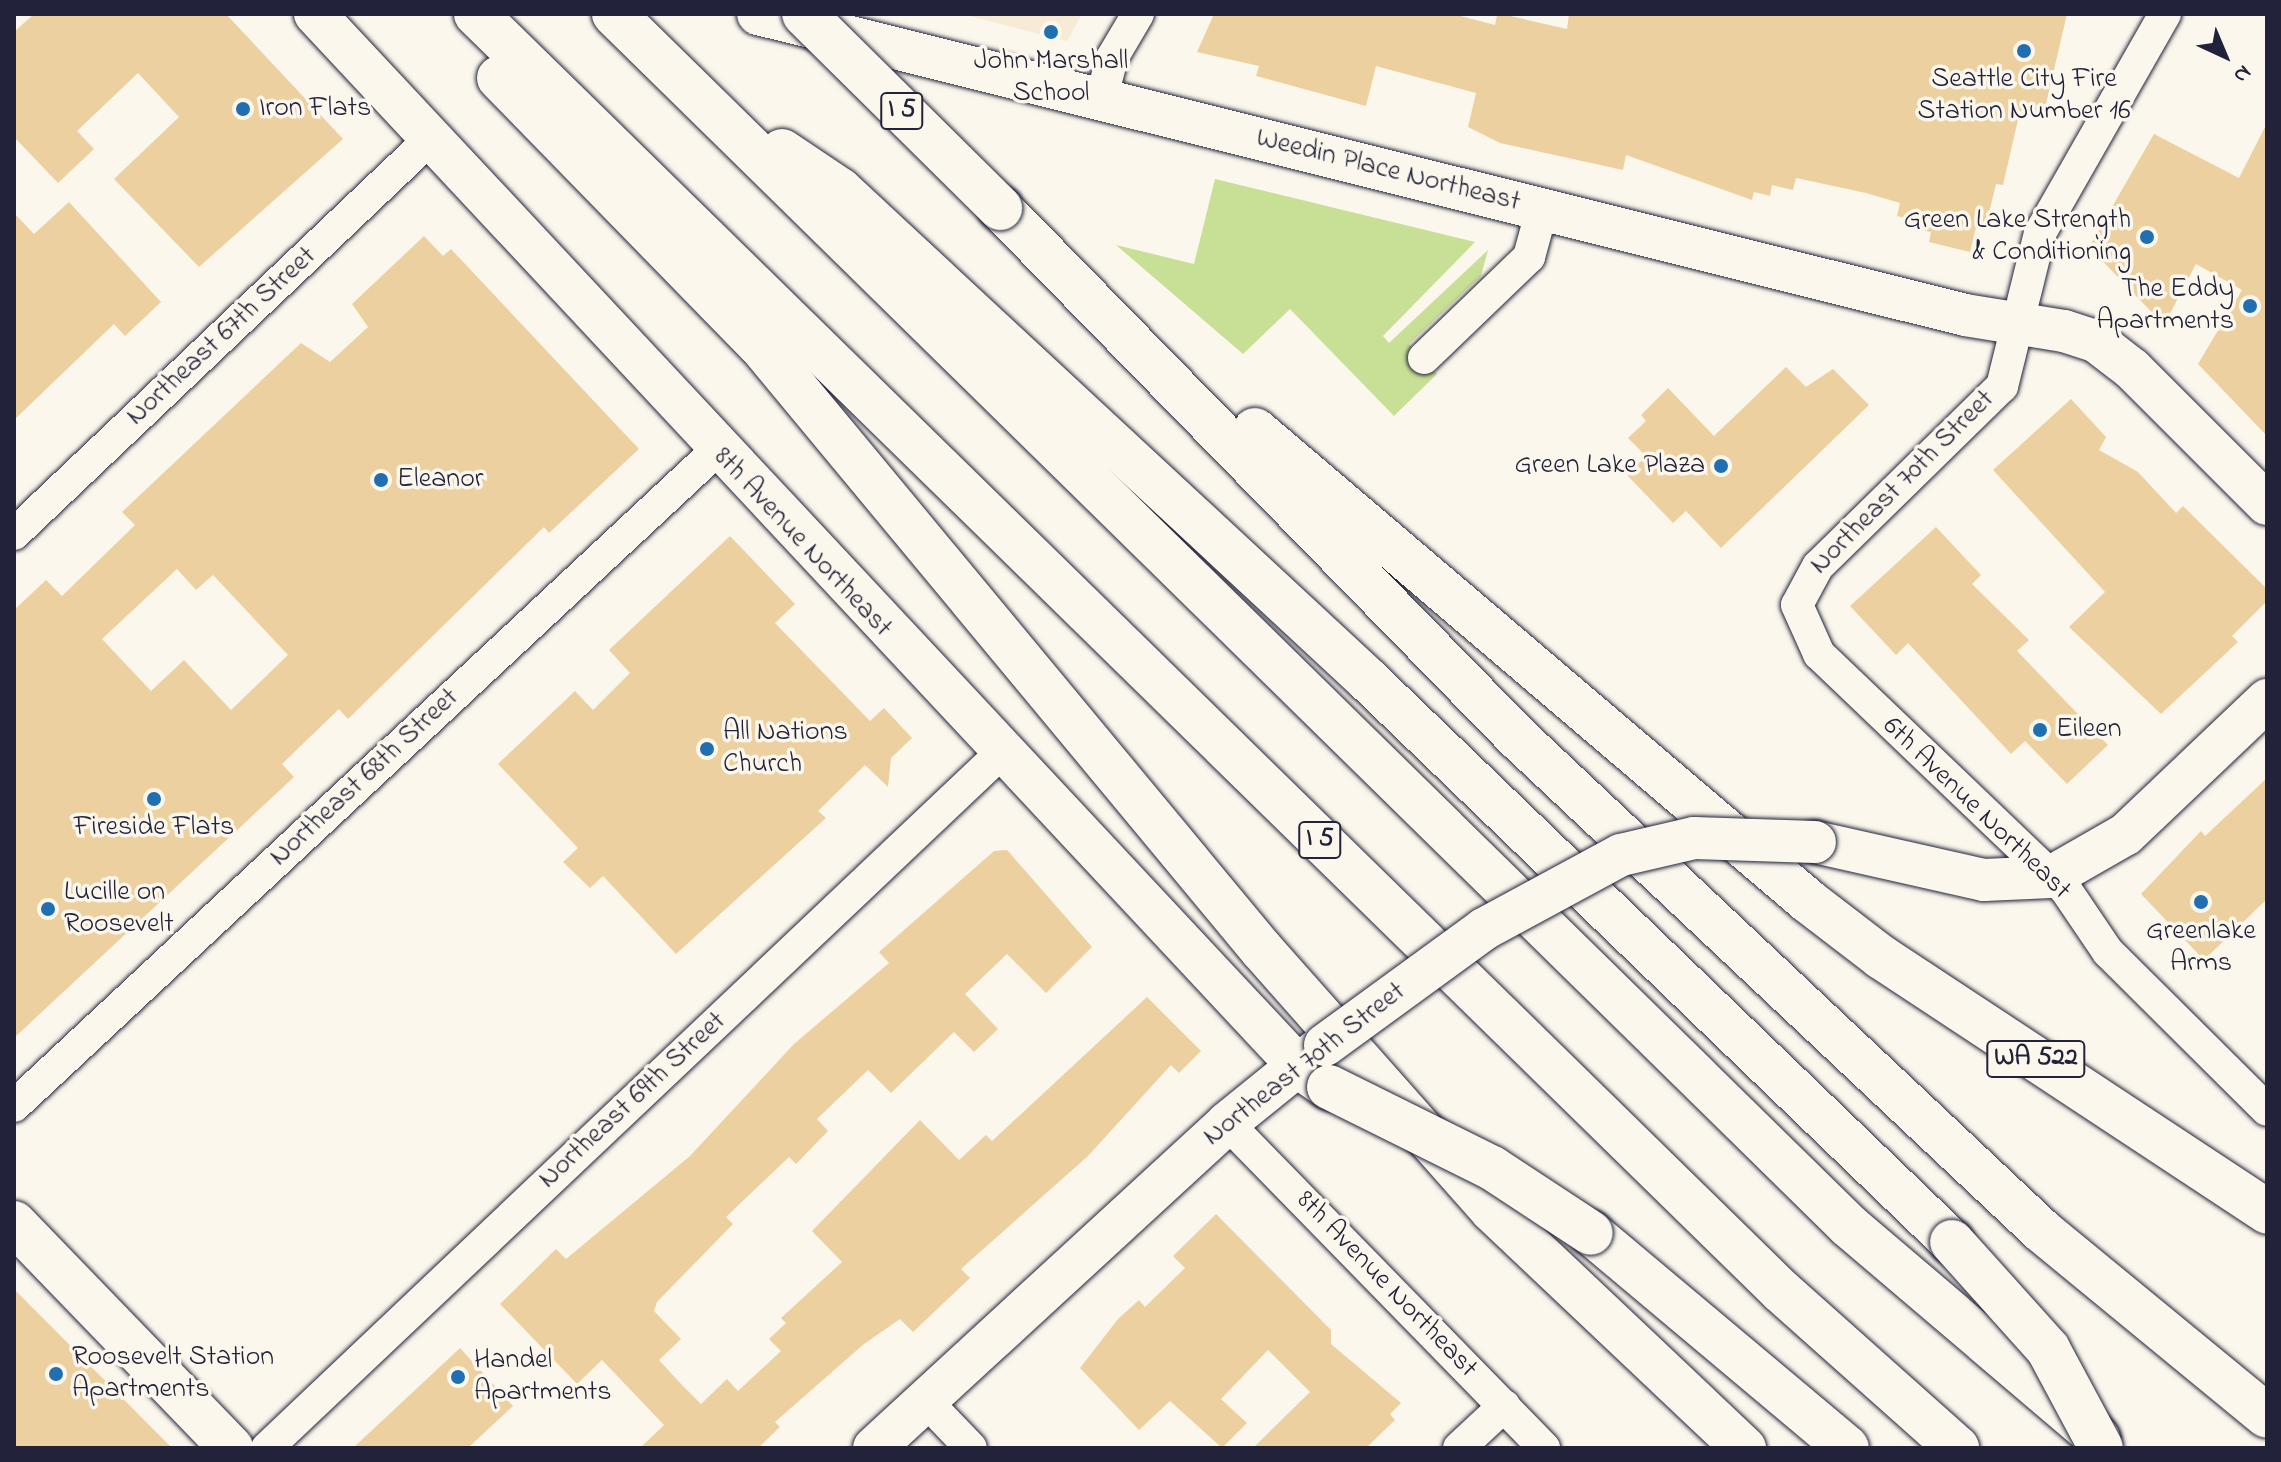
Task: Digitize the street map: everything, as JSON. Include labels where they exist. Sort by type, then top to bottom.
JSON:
[{"type":"main road","points":[[455,14],[462,40],[760,345],[1324,1060],[1744,1448]]},
{"type":"main road","name":"I 5","points":[[476,14],[1770,1280],[1957,1448]]},
{"type":"main road","points":[[614,14],[1849,1226],[2110,1448]]},
{"type":"main road","name":"I 5","points":[[804,14],[1052,258],[1518,738],[2042,1231],[2267,1416]]},
{"type":"main road","points":[[687,87],[840,190],[1368,680],[1952,1242],[2048,1349],[2101,1448]]},
{"type":"main road","name":"WA 522","points":[[1052,258],[1808,901],[2267,1212]]},
{"type":"main road","points":[[1324,1060],[1591,1233],[1847,1448]]},
{"type":"main road","points":[[14,1223],[231,1448]]},
{"type":"street","name":"8th Avenue Northeast","points":[[315,14],[716,451],[1000,754],[1324,1060]]},
{"type":"street","name":"Weedin Place Northeast","points":[[758,14],[1542,209],[2097,342],[2267,504]]},
{"type":"street","points":[[1101,100],[1112,58],[1138,14]]},
{"type":"street","name":"Northeast 70th Street","points":[[1797,605],[1818,566],[2002,386],[2040,233],[2165,14]]},
{"type":"street","name":"Northeast 67th Street","points":[[14,534],[429,140]]},
{"type":"street","points":[[1424,358],[1529,257],[1542,209]]},
{"type":"street","name":"Northeast 68th Street","points":[[14,1106],[716,451]]},
{"type":"street","name":"6th Avenue Northeast","points":[[1797,605],[1819,654],[2051,877],[2108,952],[2267,1110]]},
{"type":"street","points":[[2051,877],[2126,834],[2267,700]]},
{"type":"street","name":"Northeast 69th Street","points":[[267,1448],[1000,754]]},
{"type":"street","name":"Northeast 70th Street","points":[[874,1448],[1227,1123],[1324,1060],[1484,929],[1621,855],[1694,838],[1815,842],[1984,880],[2051,877]]},
{"type":"street","name":"8th Avenue Northeast","points":[[1227,1123],[1544,1448]]},
{"type":"street","points":[[925,1400],[971,1448]]},
{"type":"street","points":[[1459,1448],[1504,1406]]},
{"type":"shaded area","name":"John Marshall School","points":[[962,14],[1082,14],[1067,41]]},
{"type":"green space","points":[[1215,179],[1475,242],[1383,336],[1389,343],[1488,250],[1481,276],[1409,344],[1437,374],[1394,416],[1290,309],[1243,354],[1116,245],[1194,264]]},
{"type":"building","name":"Iron Flats","points":[[34,14],[226,14],[343,139],[199,267],[114,179],[179,117],[138,73],[77,131],[94,149],[58,183],[14,137],[14,32]]},
{"type":"building","points":[[1214,14],[1453,14],[1495,25],[1497,15],[1506,15],[1567,29],[1569,14],[2067,14],[2043,117],[2020,111],[2003,185],[1996,184],[1986,225],[1977,223],[1970,252],[1929,242],[1931,232],[1916,229],[1918,221],[1897,216],[1900,203],[1866,193],[1796,178],[1793,190],[1772,185],[1770,196],[1754,192],[1752,200],[1626,155],[1623,170],[1500,143],[1468,127],[1476,93],[1376,66],[1366,106],[1256,76],[1259,66],[1197,52]]},
{"type":"building","points":[[2267,123],[2267,436],[2198,364],[2242,290],[2196,264],[2164,325],[2089,247],[2154,134],[2239,178]]},
{"type":"building","points":[[69,202],[161,302],[125,336],[114,324],[14,420],[14,213],[34,234]]},
{"type":"building","points":[[424,236],[443,256],[451,249],[639,449],[549,533],[544,527],[348,719],[339,709],[282,764],[294,777],[14,1038],[14,610],[46,580],[62,596],[135,525],[122,512],[301,343],[330,362],[368,327],[352,304]],"holes":[[[177,569],[196,590],[213,575],[288,655],[231,710],[184,660],[151,691],[102,639]]]},
{"type":"building","name":"Green Lake Plaza","points":[[1786,367],[1806,387],[1833,369],[1869,405],[1721,548],[1686,511],[1673,523],[1627,475],[1646,456],[1628,438],[1646,421],[1641,415],[1668,388],[1714,436]]},
{"type":"building","points":[[2071,399],[2106,437],[2099,450],[2138,472],[2176,513],[2183,506],[2267,589],[2267,601],[2232,636],[2238,642],[2161,714],[2069,627],[2105,592],[1993,470]]},
{"type":"building","points":[[1936,527],[1981,575],[1972,584],[2029,640],[2017,651],[2108,745],[2067,784],[2025,741],[2011,754],[1908,643],[1896,655],[1850,606]]},
{"type":"building","name":"All Nations Church","points":[[730,536],[795,604],[775,623],[870,721],[884,708],[912,738],[891,758],[888,787],[865,765],[818,811],[826,818],[676,954],[603,876],[590,888],[563,862],[578,848],[498,764],[575,691],[593,710],[630,673],[609,650]]},
{"type":"building","name":"Greenlake Arms","points":[[2267,778],[2267,899],[2204,960],[2141,894],[2201,831],[2205,836]]},
{"type":"building","points":[[1007,850],[1092,947],[1046,993],[1007,954],[965,994],[998,1029],[974,1052],[954,1032],[891,1093],[868,1070],[817,1119],[828,1131],[796,1164],[789,1157],[726,1217],[733,1224],[657,1302],[654,1311],[681,1339],[659,1360],[681,1384],[701,1404],[727,1379],[738,1391],[781,1351],[769,1339],[786,1323],[781,1318],[842,1262],[812,1231],[920,1120],[959,1160],[986,1135],[992,1141],[1147,997],[1201,1051],[1179,1073],[1171,1065],[1088,1156],[961,1269],[970,1278],[913,1332],[900,1319],[864,1344],[775,1422],[780,1427],[758,1448],[640,1448],[664,1425],[602,1360],[577,1384],[500,1304],[556,1249],[566,1259],[690,1156],[794,1044],[889,963],[879,952],[994,851]]},
{"type":"building","points":[[1216,1214],[1331,1330],[1331,1344],[1401,1403],[1390,1414],[1395,1420],[1366,1448],[1253,1448],[1310,1392],[1268,1350],[1221,1399],[1247,1423],[1222,1448],[1170,1401],[1139,1430],[1080,1368],[1118,1319],[1139,1300],[1145,1307],[1185,1268],[1173,1256]]},
{"type":"building","name":"Roosevelt Station Apartments","points":[[14,1289],[172,1448],[14,1448]]},
{"type":"building","name":"Handel Apartments","points":[[460,1348],[513,1406],[468,1448],[353,1448]]},
{"type":"place","name":"John Marshall School","points":[[1051,32]]},
{"type":"place","name":"Seattle City Fire Station Number 16","points":[[2024,51]]},
{"type":"place","name":"Iron Flats","points":[[243,109]]},
{"type":"place","name":"Green Lake Strength & Conditioning","points":[[2147,237]]},
{"type":"place","name":"The Eddy Apartments","points":[[2250,306]]},
{"type":"place","name":"Green Lake Plaza","points":[[1721,466]]},
{"type":"place","name":"Eleanor","points":[[381,480]]},
{"type":"place","name":"Eileen","points":[[2040,730]]},
{"type":"place","name":"All Nations Church","points":[[707,749]]},
{"type":"place","name":"Fireside Flats","points":[[154,799]]},
{"type":"place","name":"Greenlake Arms","points":[[2201,902]]},
{"type":"place","name":"Lucille on Roosevelt","points":[[48,909]]},
{"type":"place","name":"Roosevelt Station Apartments","points":[[56,1374]]},
{"type":"place","name":"Handel Apartments","points":[[458,1377]]}]
